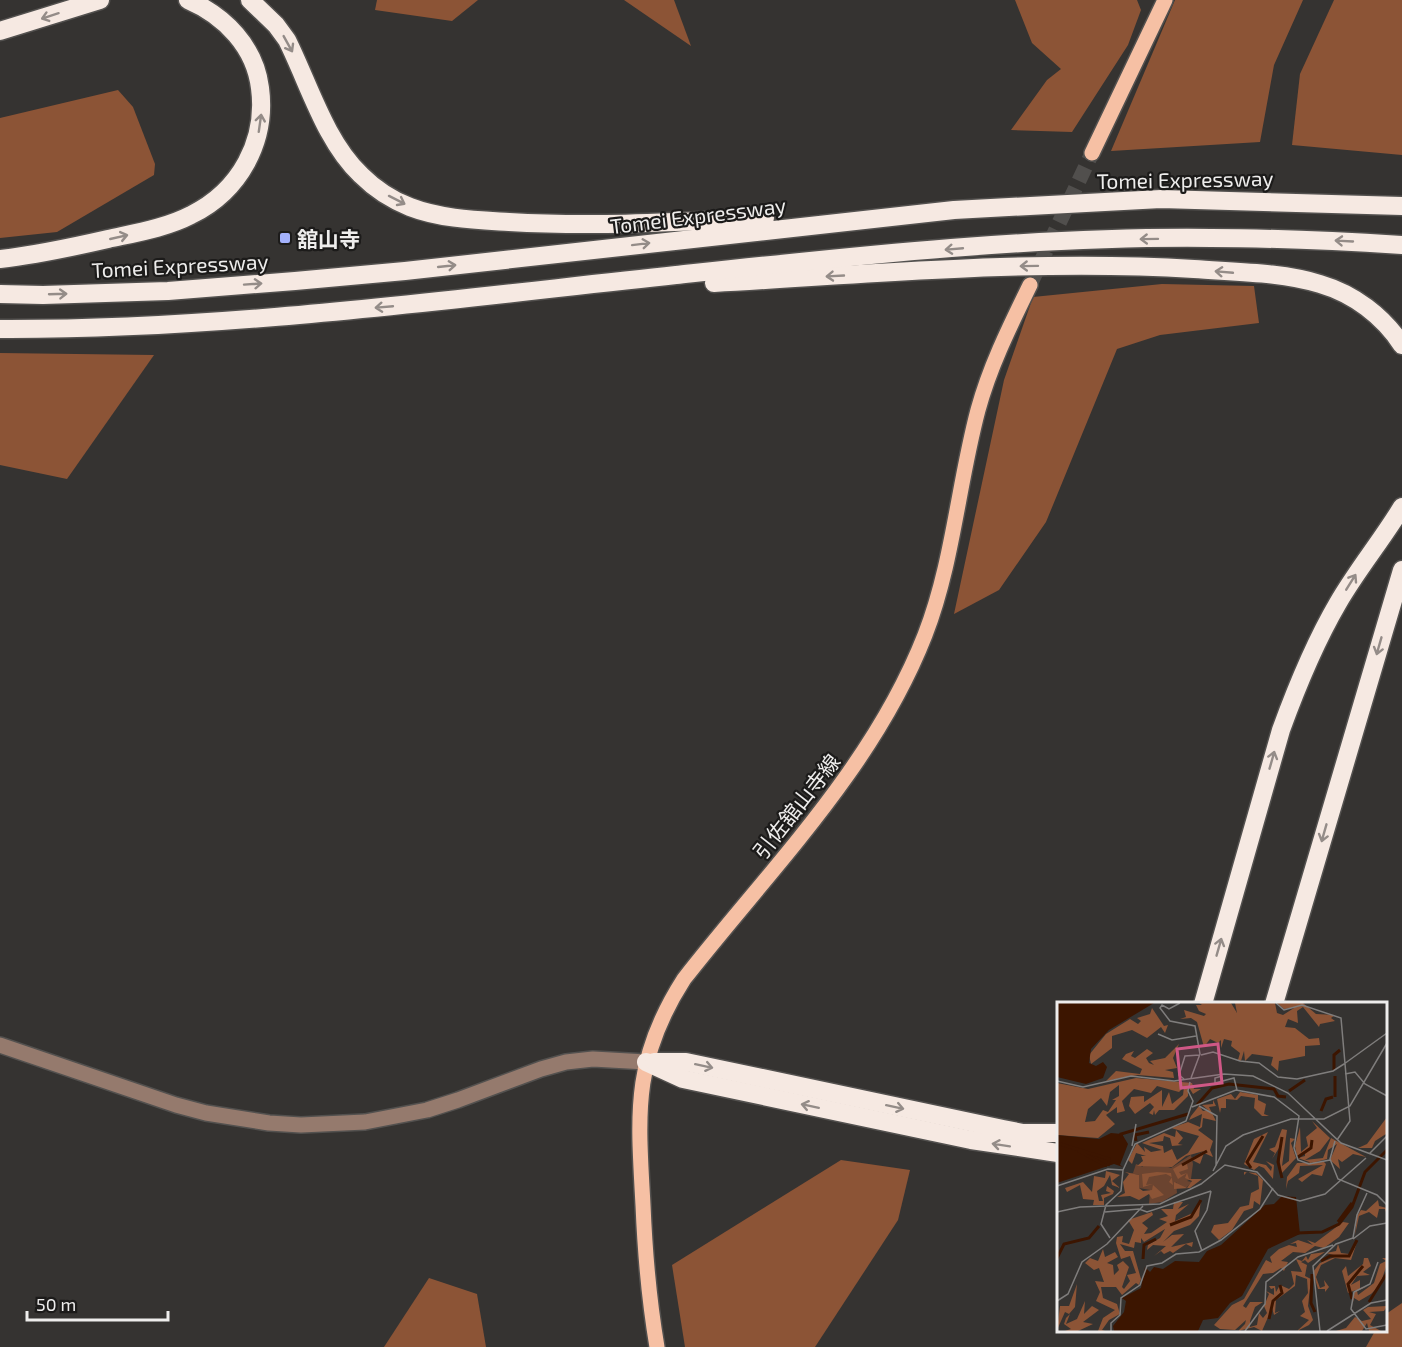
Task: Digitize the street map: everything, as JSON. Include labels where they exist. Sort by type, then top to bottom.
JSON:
[{"type":"highway","points":[[0,32],[100,0]]},
{"type":"highway","points":[[0,259],[84,245],[172,222],[205,207],[233,184],[252,153],[258,136],[262,100],[257,74],[248,50],[227,24],[188,0]]},
{"type":"highway","points":[[250,0],[270,18],[287,40],[336,144],[347,160],[376,188],[393,199],[420,210],[498,221],[598,225],[954,210]]},
{"type":"highway","name":"Tomei Expressway","points":[[0,294],[168,291],[296,281],[416,270],[794,226],[954,210],[1161,199],[1402,206]]},
{"type":"highway","points":[[0,329],[168,325],[299,315],[845,258],[997,245],[1208,237],[1309,239],[1402,245]]},
{"type":"highway","points":[[510,293],[1025,266],[1176,268],[1302,279],[1322,284],[1340,291],[1374,313],[1402,345]]},
{"type":"highway","points":[[1204,1002],[1281,730],[1306,664],[1339,602],[1402,507]]},
{"type":"highway","points":[[1275,1002],[1402,570]]},
{"type":"highway","points":[[646,1062],[686,1062],[1023,1133],[1057,1133]]},
{"type":"highway","points":[[646,1062],[682,1079],[694,1082],[988,1143],[1057,1153]]},
{"type":"main road","points":[[1092,153],[1165,0]]},
{"type":"main road","name":"引佐舘山寺線","points":[[657,1347],[645,1254],[639,1139],[641,1091],[646,1062],[660,1021],[684,980],[844,781],[873,738],[909,673],[941,585],[972,438],[986,385],[1006,334],[1030,285]]},
{"type":"street","points":[[0,1045],[186,1107],[238,1119],[301,1125],[365,1122],[427,1110],[566,1062],[593,1059],[646,1062]]},
{"type":"shaded area","points":[[377,0],[478,0],[452,21],[375,10]]},
{"type":"shaded area","points":[[624,0],[674,0],[691,46]]},
{"type":"shaded area","points":[[1015,0],[1137,0],[1141,10],[1128,45],[1072,132],[1011,130],[1047,80],[1061,69],[1032,43]]},
{"type":"shaded area","points":[[1175,0],[1303,0],[1274,65],[1260,142],[1111,151]]},
{"type":"shaded area","points":[[1334,0],[1402,0],[1402,155],[1292,145],[1300,74]]},
{"type":"shaded area","points":[[118,90],[133,107],[155,164],[154,175],[57,232],[0,238],[0,118]]},
{"type":"shaded area","points":[[1162,284],[1254,286],[1259,323],[1160,335],[1117,349],[1046,522],[999,590],[954,614],[1004,380],[1033,297]]},
{"type":"shaded area","points":[[0,353],[154,355],[67,479],[0,465]]},
{"type":"shaded area","points":[[841,1160],[910,1170],[898,1220],[815,1347],[685,1347],[672,1265]]},
{"type":"shaded area","points":[[429,1278],[477,1294],[486,1347],[384,1347]]},
{"type":"shaded area","points":[[1402,1303],[1402,1347],[1366,1347],[1374,1332],[1387,1332],[1387,1313]]},
{"type":"tunnel","points":[[1030,285],[1092,153]]},
{"type":"place","name":"舘山寺","points":[[285,238]]}]
